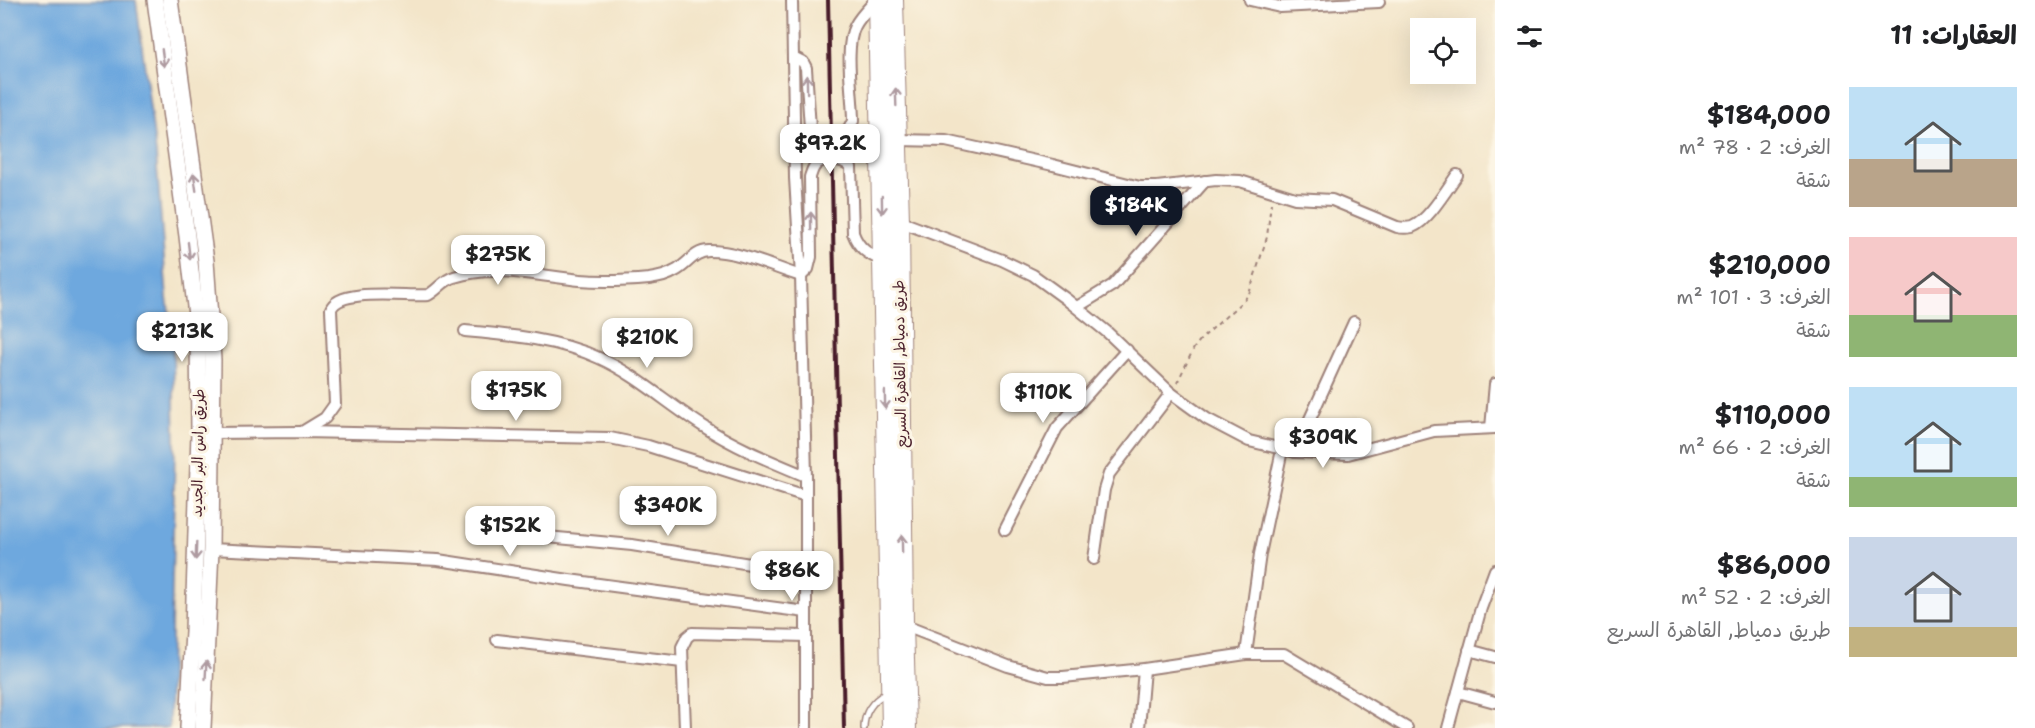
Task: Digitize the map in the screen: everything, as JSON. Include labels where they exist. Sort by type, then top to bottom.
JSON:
[{"type":"highway","name":"طريق دمياط, القاهرة السريع","points":[[877,0],[892,728]]},
{"type":"highway","name":"طريق دمياط, القاهرة السريع","points":[[894,0],[906,728]]},
{"type":"main road","name":"طريق راس البر الجديد","points":[[155,0],[198,333],[199,432],[188,728]]},
{"type":"main road","name":"طريق راس البر الجديد","points":[[170,0],[208,286],[213,360],[211,549],[203,728]]},
{"type":"street","points":[[792,0],[795,178],[801,276],[806,476],[806,728]]},
{"type":"street","points":[[794,57],[803,62],[806,68],[810,128],[815,134],[821,136],[848,130],[853,121],[850,48],[852,34],[862,16],[877,0]]},
{"type":"street","points":[[1250,0],[1273,6],[1289,3],[1379,2]]},
{"type":"street","points":[[897,140],[946,141],[1140,187],[1216,180],[1240,182],[1304,200],[1332,200],[1397,227],[1405,228],[1418,223],[1431,210],[1457,175]]},
{"type":"street","points":[[801,276],[808,269],[811,257],[810,177],[814,167],[821,161],[841,160],[851,167],[853,233],[867,254],[883,261]]},
{"type":"street","points":[[1077,307],[1113,285],[1205,181]]},
{"type":"street","points":[[899,220],[1016,266],[1041,281],[1077,307],[1172,393],[1207,419],[1249,441],[1295,452],[1348,454],[1434,431],[1493,428],[1495,384]]},
{"type":"street","points":[[302,432],[325,418],[335,404],[331,309],[333,303],[343,298],[386,294],[428,295],[453,277],[489,271],[582,280],[619,281],[652,278],[673,272],[694,256],[707,251],[740,256],[801,276]]},
{"type":"street","points":[[1295,452],[1354,322]]},
{"type":"street","points":[[465,331],[503,334],[541,341],[599,358],[631,375],[702,426],[728,441],[806,476]]},
{"type":"street","points":[[1005,530],[1057,428],[1126,350]]},
{"type":"street","points":[[1094,559],[1104,490],[1109,474],[1172,393]]},
{"type":"street","points":[[213,433],[302,432],[610,438],[648,446],[806,496]]},
{"type":"street","points":[[1246,654],[1260,554],[1282,450]]},
{"type":"street","points":[[526,535],[632,545],[806,573]]},
{"type":"street","points":[[211,549],[438,560],[806,612]]},
{"type":"street","points":[[1448,728],[1481,608],[1495,570]]},
{"type":"street","points":[[903,625],[1008,666],[1048,677],[1144,669],[1246,654],[1274,653],[1292,657],[1393,724],[1407,728]]},
{"type":"street","points":[[685,728],[682,647],[692,633],[806,636]]},
{"type":"street","points":[[497,640],[682,662]]},
{"type":"street","points":[[1469,650],[1495,657]]},
{"type":"street","points":[[1139,728],[1144,669]]},
{"type":"street","points":[[1458,692],[1495,702]]},
{"type":"lane","points":[[864,728],[865,717],[870,706],[879,697],[890,692]]},
{"type":"path","points":[[1172,393],[1194,348],[1244,300],[1252,288],[1267,237],[1272,191]]},
{"type":"water","points":[[0,0],[136,0],[156,153],[167,297],[173,340],[175,447],[169,728],[0,728]]},
{"type":"railway","points":[[828,0],[844,728]]}]
